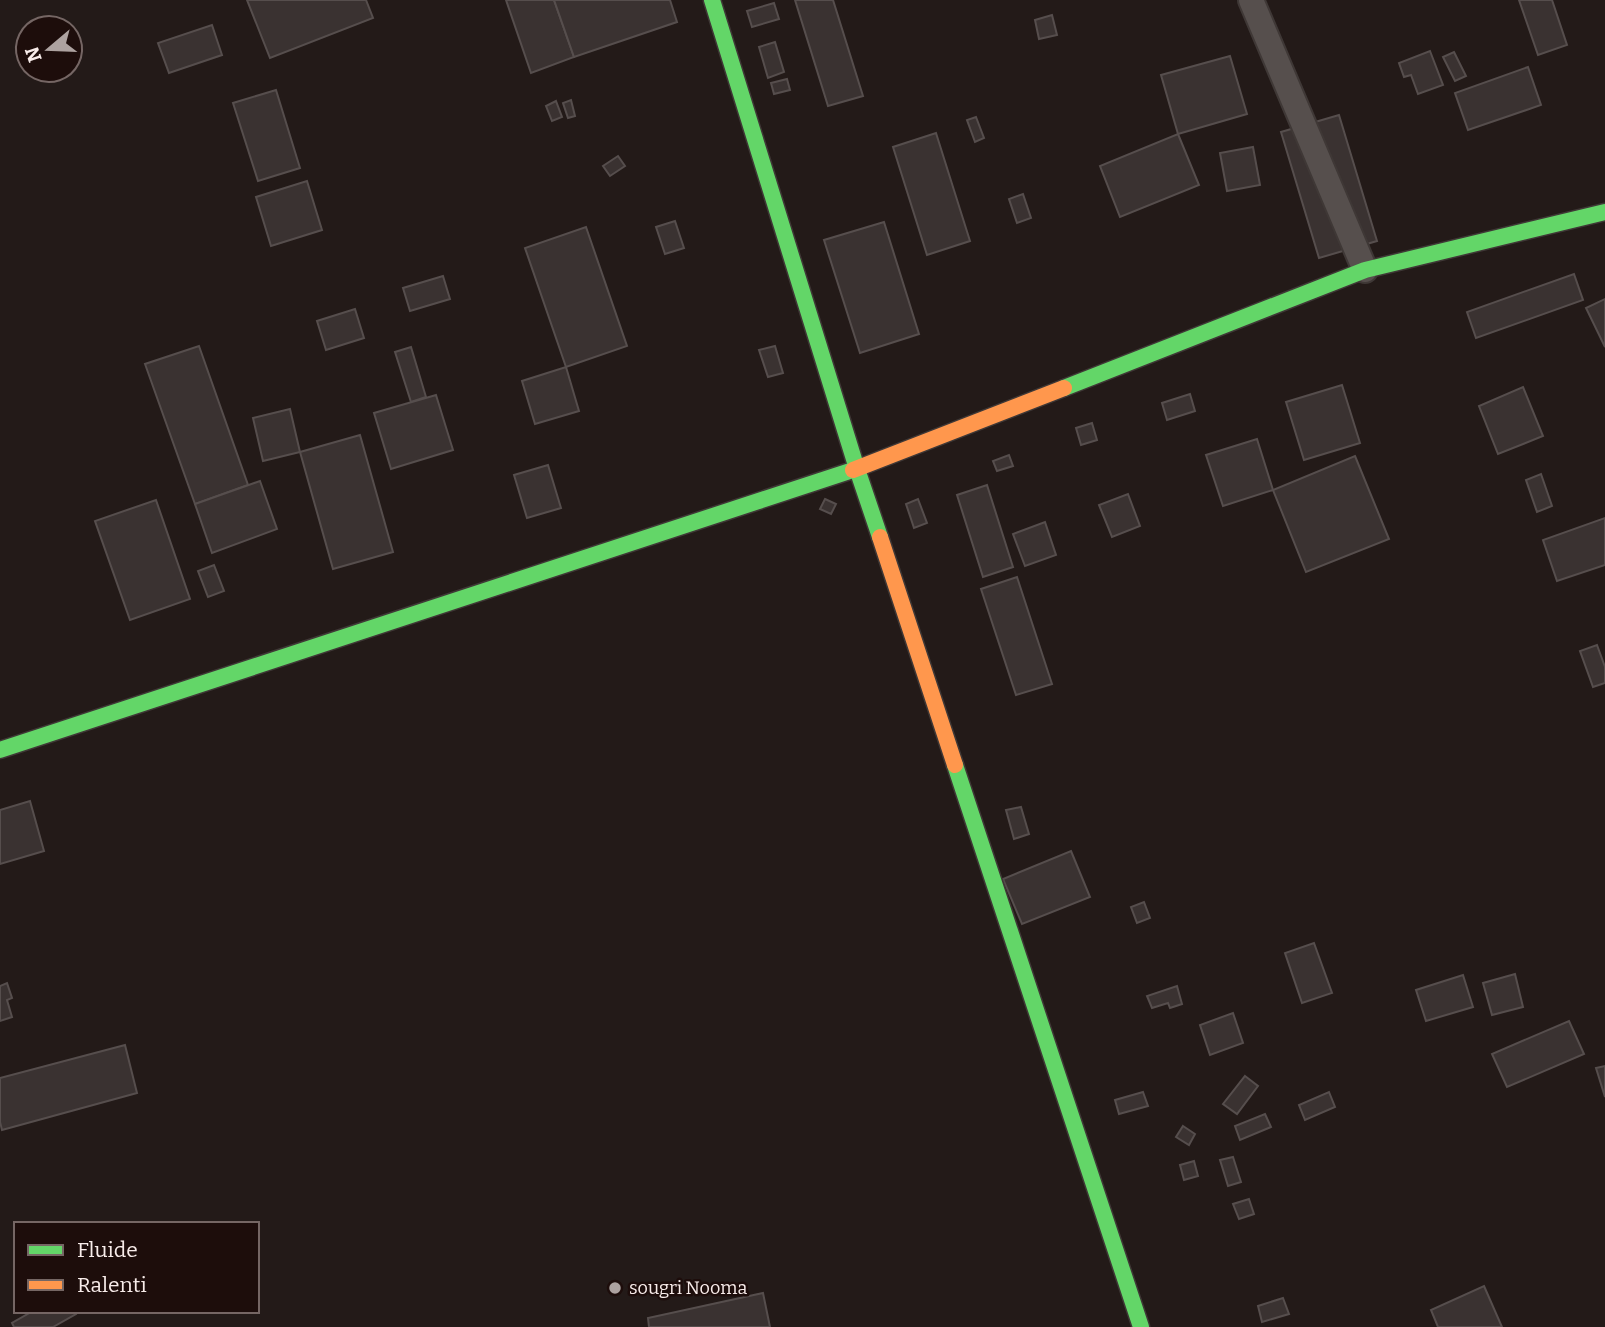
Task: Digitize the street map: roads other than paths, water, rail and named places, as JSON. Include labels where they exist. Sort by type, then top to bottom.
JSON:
[{"type":"street","points":[[712,0],[857,469],[1141,1327]]},
{"type":"street","points":[[1251,0],[1365,270]]},
{"type":"street","points":[[0,750],[857,469],[1365,270],[1605,212]]},
{"type":"place","name":"sougri Nooma","points":[[615,1288]]}]
